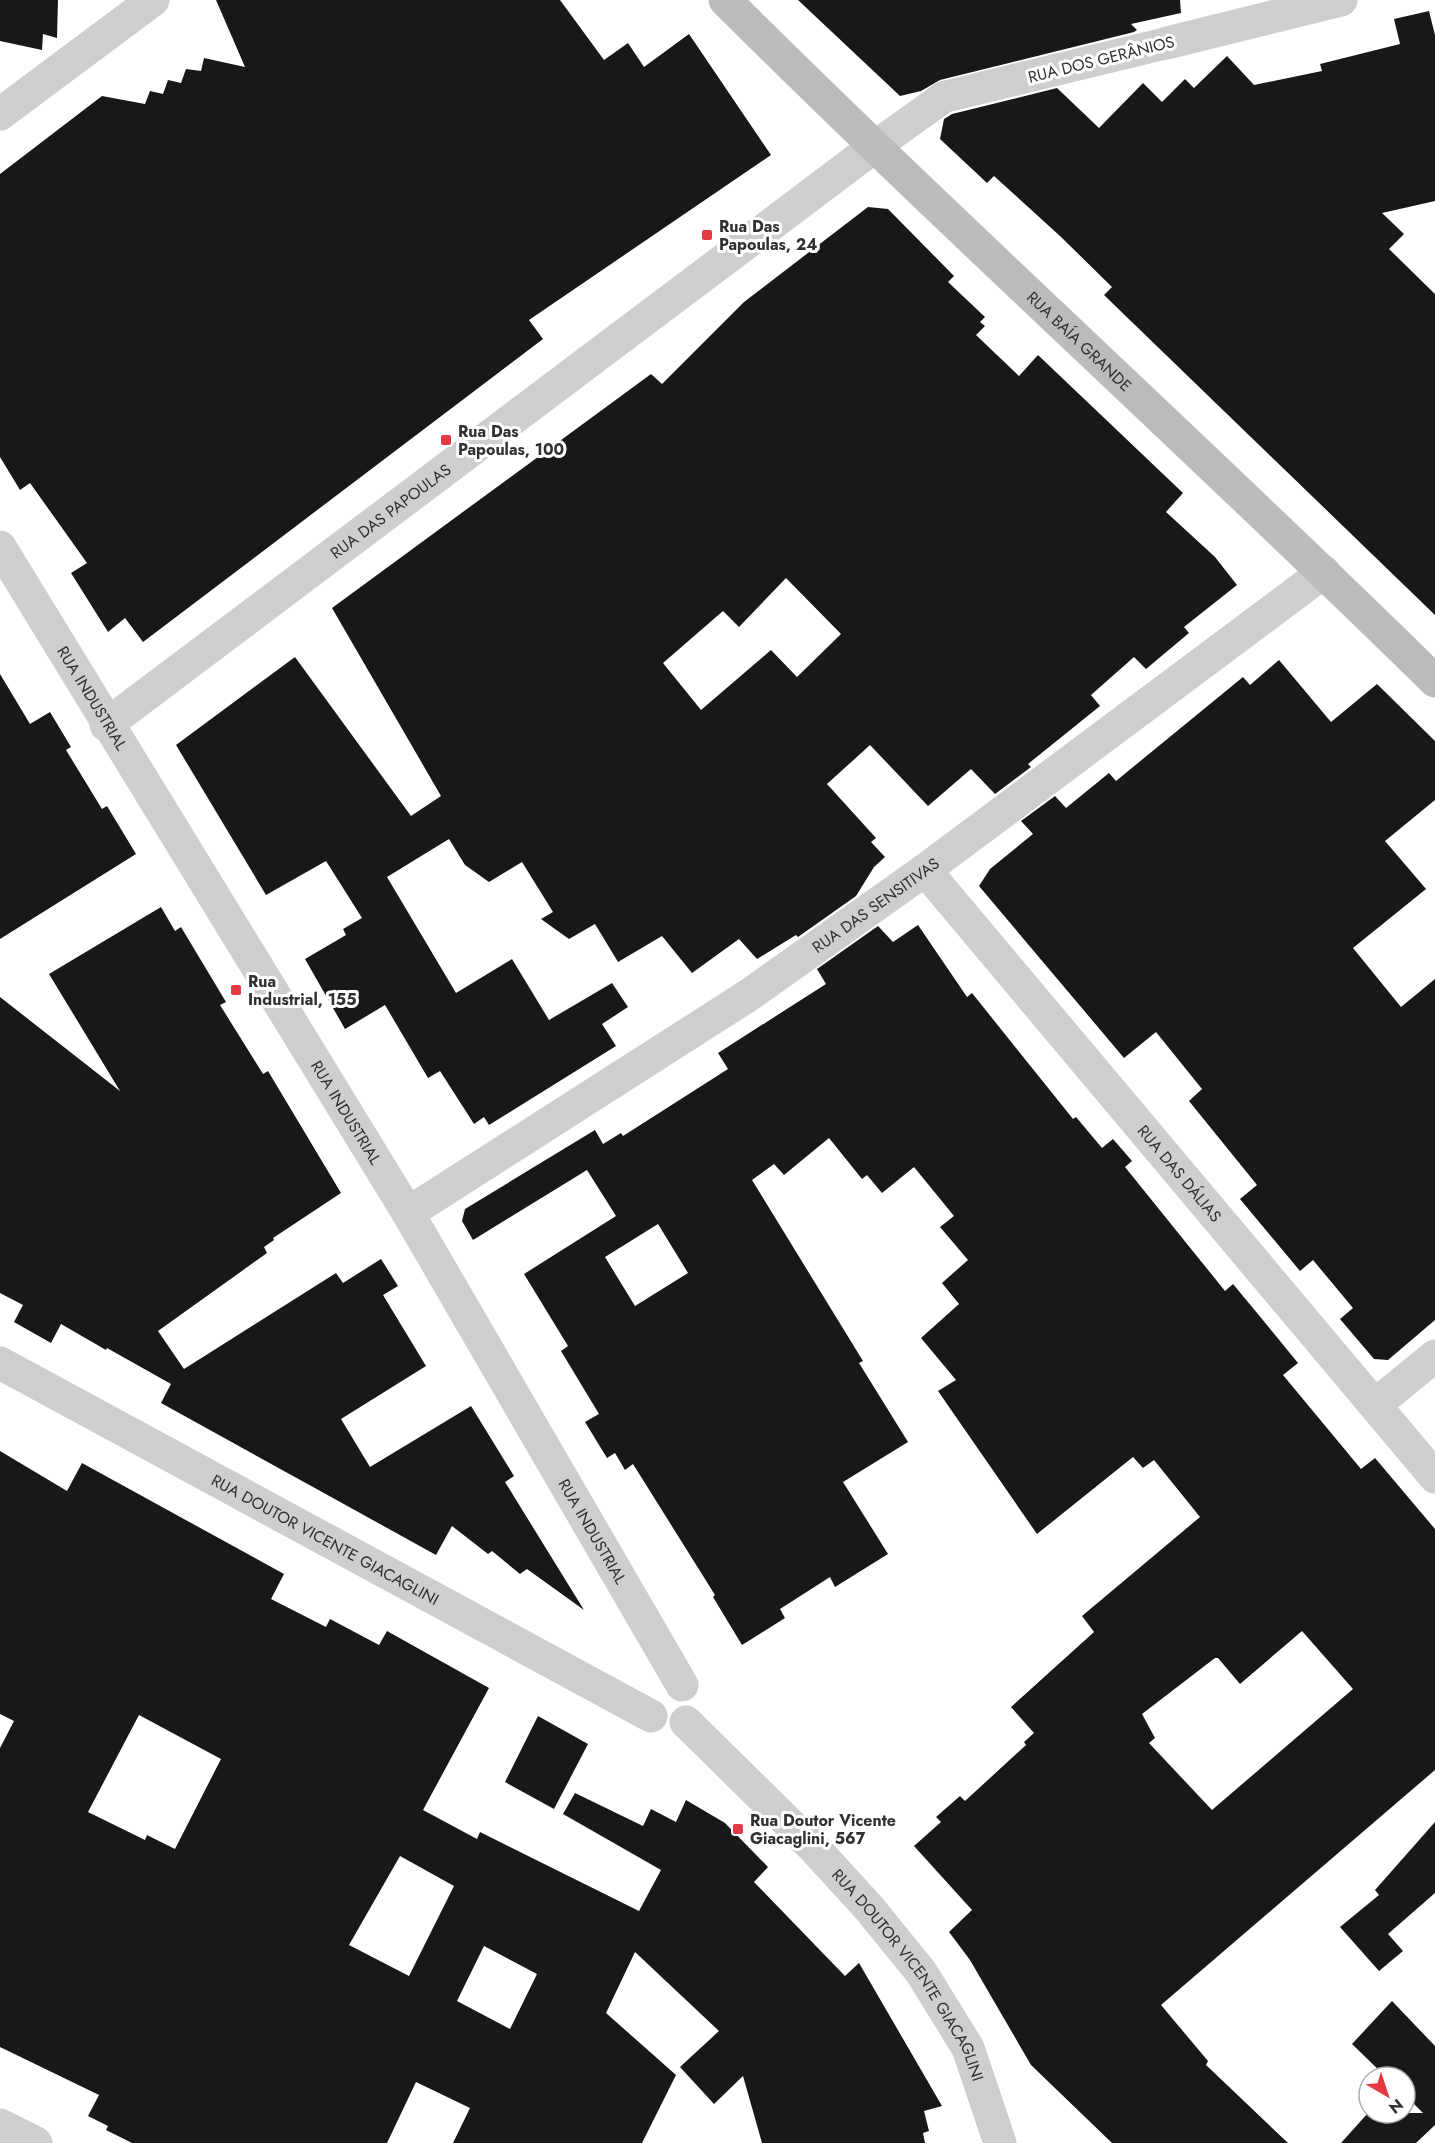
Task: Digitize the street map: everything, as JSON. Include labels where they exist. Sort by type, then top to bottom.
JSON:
[{"type":"main road","name":"RUA BAÍA GRANDE","points":[[725,0],[874,147],[1324,572],[1435,681]]},
{"type":"street","points":[[0,114],[153,0]]},
{"type":"street","name":"RUA DOS GERÂNIOS","points":[[874,147],[944,97],[1341,0]]},
{"type":"street","name":"RUA DAS PAPOULAS","points":[[106,725],[874,147]]},
{"type":"street","name":"RUA INDUSTRIAL","points":[[0,547],[106,725],[408,1213],[682,1685]]},
{"type":"street","name":"RUA DAS SENSITIVAS","points":[[408,1213],[749,995],[926,870],[1324,572]]},
{"type":"street","name":"RUA DAS DÁLIAS","points":[[926,870],[1435,1477]]},
{"type":"street","points":[[1376,1405],[1435,1356]]},
{"type":"street","name":"RUA DOUTOR VICENTE GIACAGLINI","points":[[0,1363],[651,1716]]},
{"type":"street","points":[[664,1683],[682,1685],[688,1690],[694,1702],[692,1715],[686,1722],[674,1729],[658,1724],[651,1716],[648,1707],[654,1690],[664,1683]]},
{"type":"street","name":"RUA DOUTOR VICENTE GIACAGLINI","points":[[686,1722],[815,1849],[869,1908],[921,1972],[968,2048],[1000,2143]]},
{"type":"street","points":[[0,2125],[36,2143]]},
{"type":"building","points":[[0,0],[58,0],[57,38],[43,34],[42,50],[0,41]]},
{"type":"building","points":[[216,0],[560,0],[604,60],[628,43],[644,67],[689,34],[771,155],[529,320],[543,339],[143,642],[125,618],[108,632],[71,573],[87,563],[30,483],[20,490],[0,457],[0,174],[102,96],[145,104],[150,91],[163,94],[168,80],[181,83],[186,69],[201,71],[204,58],[245,67]]},
{"type":"building","points":[[798,0],[1180,0],[1181,13],[1131,24],[1137,30],[1134,32],[940,80],[921,91],[900,96]]},
{"type":"building","points":[[1429,11],[1435,35],[1435,201],[1382,213],[1404,234],[1389,249],[1435,294],[1435,615],[1104,295],[1112,287],[1060,236],[994,176],[987,183],[940,139],[944,119],[952,114],[1057,88],[1099,128],[1143,83],[1162,102],[1185,79],[1194,88],[1227,56],[1254,85],[1322,71],[1320,64],[1400,44],[1394,19]]},
{"type":"building","points":[[868,207],[888,209],[954,276],[948,282],[985,317],[980,322],[985,326],[976,335],[1019,376],[1038,355],[1183,493],[1166,512],[1215,557],[1237,585],[1184,627],[1189,633],[1146,669],[1134,657],[1091,695],[1100,706],[1028,764],[1031,767],[995,794],[971,769],[928,806],[870,745],[827,784],[876,838],[871,842],[885,857],[874,867],[856,896],[798,937],[796,935],[757,959],[739,939],[692,973],[662,936],[618,962],[595,924],[569,939],[541,919],[553,912],[522,862],[489,882],[465,865],[449,839],[387,877],[456,993],[512,959],[549,1020],[612,983],[628,1007],[602,1024],[616,1046],[489,1125],[484,1117],[474,1124],[440,1071],[428,1078],[385,1005],[345,1029],[305,959],[346,935],[343,929],[362,918],[326,861],[266,895],[176,745],[295,657],[411,816],[441,796],[332,608],[651,374],[662,384],[744,302]],"holes":[[[786,578],[841,634],[797,677],[771,650],[701,710],[663,663],[723,611],[739,627]]]},
{"type":"building","points":[[1279,660],[1331,722],[1377,684],[1435,741],[1435,800],[1385,841],[1426,889],[1353,948],[1401,1007],[1435,979],[1435,1320],[1388,1360],[1374,1359],[1340,1319],[1353,1308],[1313,1260],[1300,1271],[1240,1199],[1257,1185],[1189,1101],[1202,1089],[1156,1032],[1124,1058],[979,886],[990,869],[1033,834],[1021,821],[1055,796],[1066,808],[1109,773],[1116,781],[1243,677],[1250,685]]},
{"type":"building","points":[[0,674],[30,724],[50,712],[71,747],[66,750],[102,809],[107,806],[136,854],[0,939]]},
{"type":"building","points":[[161,907],[175,931],[181,927],[226,1002],[220,1005],[263,1074],[268,1071],[341,1193],[273,1238],[274,1240],[264,1247],[267,1253],[158,1331],[184,1369],[336,1273],[343,1283],[381,1259],[398,1286],[383,1295],[426,1366],[341,1419],[370,1467],[471,1406],[514,1476],[505,1482],[584,1610],[527,1569],[520,1574],[492,1551],[488,1554],[452,1526],[436,1555],[161,1403],[171,1384],[61,1324],[51,1343],[14,1322],[23,1305],[0,1293],[0,997],[120,1091],[49,974]]},
{"type":"building","points":[[918,925],[967,997],[972,993],[1073,1119],[1076,1117],[1102,1148],[1113,1139],[1132,1161],[1125,1167],[1225,1291],[1233,1284],[1298,1363],[1283,1375],[1361,1469],[1375,1458],[1435,1529],[1435,1770],[1161,2005],[1208,2061],[1206,2065],[1288,2143],[1112,2143],[1031,2065],[970,1960],[949,1932],[972,1910],[914,1846],[941,1822],[936,1817],[960,1796],[965,1801],[1026,1745],[1024,1742],[1034,1733],[1011,1707],[1094,1632],[1082,1616],[1200,1517],[1154,1460],[1143,1468],[1133,1457],[1037,1534],[938,1391],[956,1380],[921,1338],[959,1304],[942,1283],[968,1260],[940,1227],[954,1216],[914,1167],[882,1193],[867,1175],[862,1179],[829,1138],[784,1175],[774,1164],[752,1180],[863,1361],[859,1363],[908,1442],[843,1482],[888,1554],[835,1587],[830,1577],[780,1609],[785,1618],[742,1645],[713,1597],[715,1595],[633,1464],[625,1470],[615,1453],[607,1458],[585,1422],[599,1414],[561,1351],[568,1346],[524,1274],[616,1216],[587,1170],[473,1240],[462,1221],[465,1209],[595,1130],[603,1144],[621,1133],[623,1136],[728,1069],[718,1053],[826,984],[817,969],[878,926],[893,942]],"holes":[[[658,1224],[688,1273],[635,1306],[605,1257]],[[1302,1631],[1353,1689],[1212,1810],[1149,1743],[1155,1738],[1142,1714],[1215,1658],[1218,1658],[1240,1684]]]},
{"type":"building","points":[[0,1451],[67,1491],[82,1463],[284,1574],[271,1599],[326,1627],[330,1619],[379,1645],[387,1631],[489,1688],[423,1810],[477,1839],[480,1832],[639,1911],[661,1870],[563,1814],[575,1793],[643,1826],[651,1809],[676,1822],[686,1800],[725,1823],[768,1867],[754,1882],[845,1976],[859,1963],[942,2106],[924,2111],[929,2131],[923,2133],[925,2143],[762,2143],[743,2076],[714,2104],[680,2067],[719,2031],[635,1952],[606,2013],[676,2075],[642,2143],[453,2143],[470,2108],[416,2082],[387,2143],[132,2143],[106,2130],[108,2126],[88,2116],[99,2095],[0,2047],[0,1748],[14,1721],[0,1714]],"holes":[[[139,1715],[221,1759],[175,1849],[147,1835],[145,1840],[88,1812]],[[400,1856],[454,1886],[409,1976],[349,1945]],[[484,1946],[537,1974],[510,2029],[457,2001]]]},
{"type":"building","points":[[538,1716],[588,1744],[554,1809],[505,1782]]},
{"type":"building","points":[[1435,1822],[1435,1893],[1388,1934],[1403,1951],[1379,1971],[1340,1927],[1379,1895],[1375,1890]]},
{"type":"building","points":[[1392,2001],[1435,2046],[1435,2125],[1416,2143],[1341,2143],[1357,2125],[1417,2125],[1417,2113],[1423,2113],[1417,2107],[1417,2065],[1374,2065],[1352,2044]]},
{"type":"place","name":"Rua Das Papoulas, 24","points":[[707,235]]},
{"type":"place","name":"Rua Das Papoulas, 100","points":[[446,440]]},
{"type":"place","name":"Rua Industrial, 155","points":[[236,990]]},
{"type":"place","name":"Rua Doutor Vicente Giacaglini, 567","points":[[738,1829]]}]
